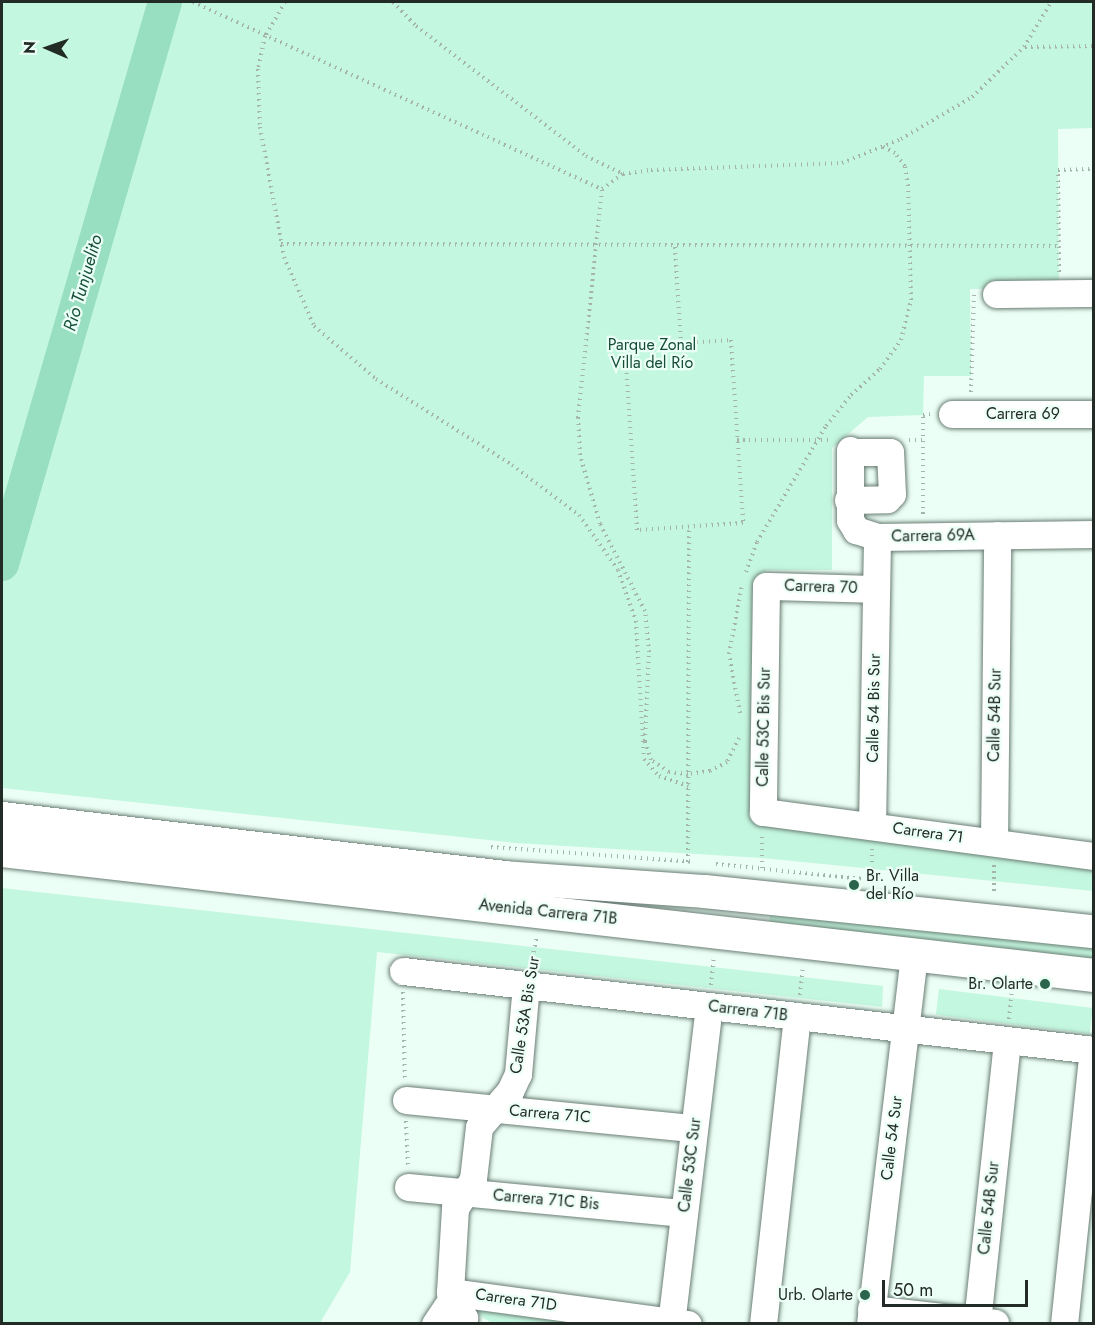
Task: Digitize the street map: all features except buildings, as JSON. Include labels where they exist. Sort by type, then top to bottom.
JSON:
[{"type":"main road","name":"Avenida Carrera 71B","points":[[2,818],[367,877],[914,953],[1094,975]]},
{"type":"main road","name":"Avenida Carrera 71B","points":[[2,850],[1094,931]]},
{"type":"street","points":[[983,294],[1094,293]]},
{"type":"street","name":"Carrera 69","points":[[962,414],[1094,414]]},
{"type":"street","name":"Carrera 69A","points":[[848,500],[887,499],[892,494],[890,452],[850,451],[848,500],[850,520],[856,530],[877,537],[1094,534]]},
{"type":"street","name":"Calle 54B Sur","points":[[994,842],[997,535]]},
{"type":"street","name":"Calle 54 Bis Sur","points":[[872,826],[877,537]]},
{"type":"street","name":"Carrera 70","points":[[766,586],[876,589]]},
{"type":"street","name":"Calle 53C Bis Sur","points":[[762,812],[766,586]]},
{"type":"street","name":"Carrera 71","points":[[762,812],[1094,856]]},
{"type":"street","name":"Calle 54 Sur","points":[[871,1316],[914,953]]},
{"type":"street","name":"Carrera 71B","points":[[403,971],[1093,1050]]},
{"type":"street","name":"Calle 53A Bis Sur","points":[[460,1311],[455,1208],[473,1179],[479,1127],[518,1074],[526,985]]},
{"type":"street","name":"Calle 53C Sur","points":[[677,1323],[684,1213],[709,1006]]},
{"type":"street","points":[[763,1323],[797,1016]]},
{"type":"street","name":"Calle 54B Sur","points":[[987,1322],[1007,1041]]},
{"type":"street","points":[[1064,1323],[1093,1050]]},
{"type":"street","name":"Carrera 71C","points":[[406,1100],[694,1128]]},
{"type":"street","name":"Carrera 71C Bis","points":[[408,1186],[684,1213]]},
{"type":"street","points":[[435,1323],[460,1311]]},
{"type":"street","name":"Carrera 71D","points":[[460,1311],[677,1323]]},
{"type":"street","points":[[871,1316],[987,1322]]},
{"type":"path","points":[[192,2],[602,189]]},
{"type":"path","points":[[285,2],[265,36],[258,69],[260,127],[281,244],[314,326],[376,379],[512,465],[579,515],[607,551],[636,621],[644,759],[659,776],[688,786]]},
{"type":"path","points":[[393,2],[416,26],[586,156],[623,174],[842,163],[882,146],[972,97],[1024,47],[1051,2]]},
{"type":"path","points":[[1024,47],[1094,46]]},
{"type":"path","points":[[740,722],[729,654],[730,627],[743,580],[757,542],[826,426],[851,394],[880,369],[901,340],[910,300],[905,166],[895,153],[882,146]]},
{"type":"path","points":[[1059,293],[1058,170],[1094,169]]},
{"type":"path","points":[[623,174],[602,189],[578,418],[580,455],[600,524],[645,611],[649,652],[645,741],[651,760],[669,772],[688,774],[710,771],[727,762],[740,731]]},
{"type":"path","points":[[281,244],[909,248],[1058,246]]},
{"type":"path","points":[[675,247],[681,343]]},
{"type":"path","points":[[962,414],[983,294]]},
{"type":"path","points":[[731,340],[743,523],[637,530],[625,346],[681,343],[731,340]]},
{"type":"path","points":[[923,414],[923,536]]},
{"type":"path","points":[[688,862],[689,526]]},
{"type":"path","name":"Calle 53C Bis Sur","points":[[709,863],[762,868],[762,812]]},
{"type":"path","points":[[872,826],[872,880]]},
{"type":"path","points":[[994,842],[994,894]]},
{"type":"path","points":[[488,847],[698,862]]},
{"type":"path","name":"Calle 53A Bis Sur","points":[[526,985],[538,934]]},
{"type":"path","points":[[709,1006],[714,953]]},
{"type":"path","points":[[797,1016],[803,963]]},
{"type":"path","points":[[1007,1041],[1012,987]]},
{"type":"green space","name":"Parque Zonal Villa del Río","points":[[2,2],[1093,2],[1093,128],[1058,129],[1059,288],[970,289],[971,376],[924,376],[923,415],[868,417],[832,448],[832,570],[766,570],[762,823],[1093,868],[1093,891],[762,858],[516,843],[2,788]]},
{"type":"green space","points":[[2,888],[883,986],[882,1007],[377,952],[350,1272],[320,1323],[2,1323]]},
{"type":"green space","points":[[771,909],[1093,942],[1093,960],[769,923]]},
{"type":"green space","points":[[939,989],[1093,1008],[1090,1034],[936,1015]]},
{"type":"green space","points":[[480,1306],[598,1323],[492,1323],[479,1315]]},
{"type":"waterway","name":"Río Tunjuelito","points":[[2,564],[165,2]]},
{"type":"place","name":"Br. Villa del Río","points":[[854,885]]},
{"type":"place","name":"Br. Olarte","points":[[1045,984]]},
{"type":"place","name":"Urb. Olarte","points":[[865,1295]]}]
